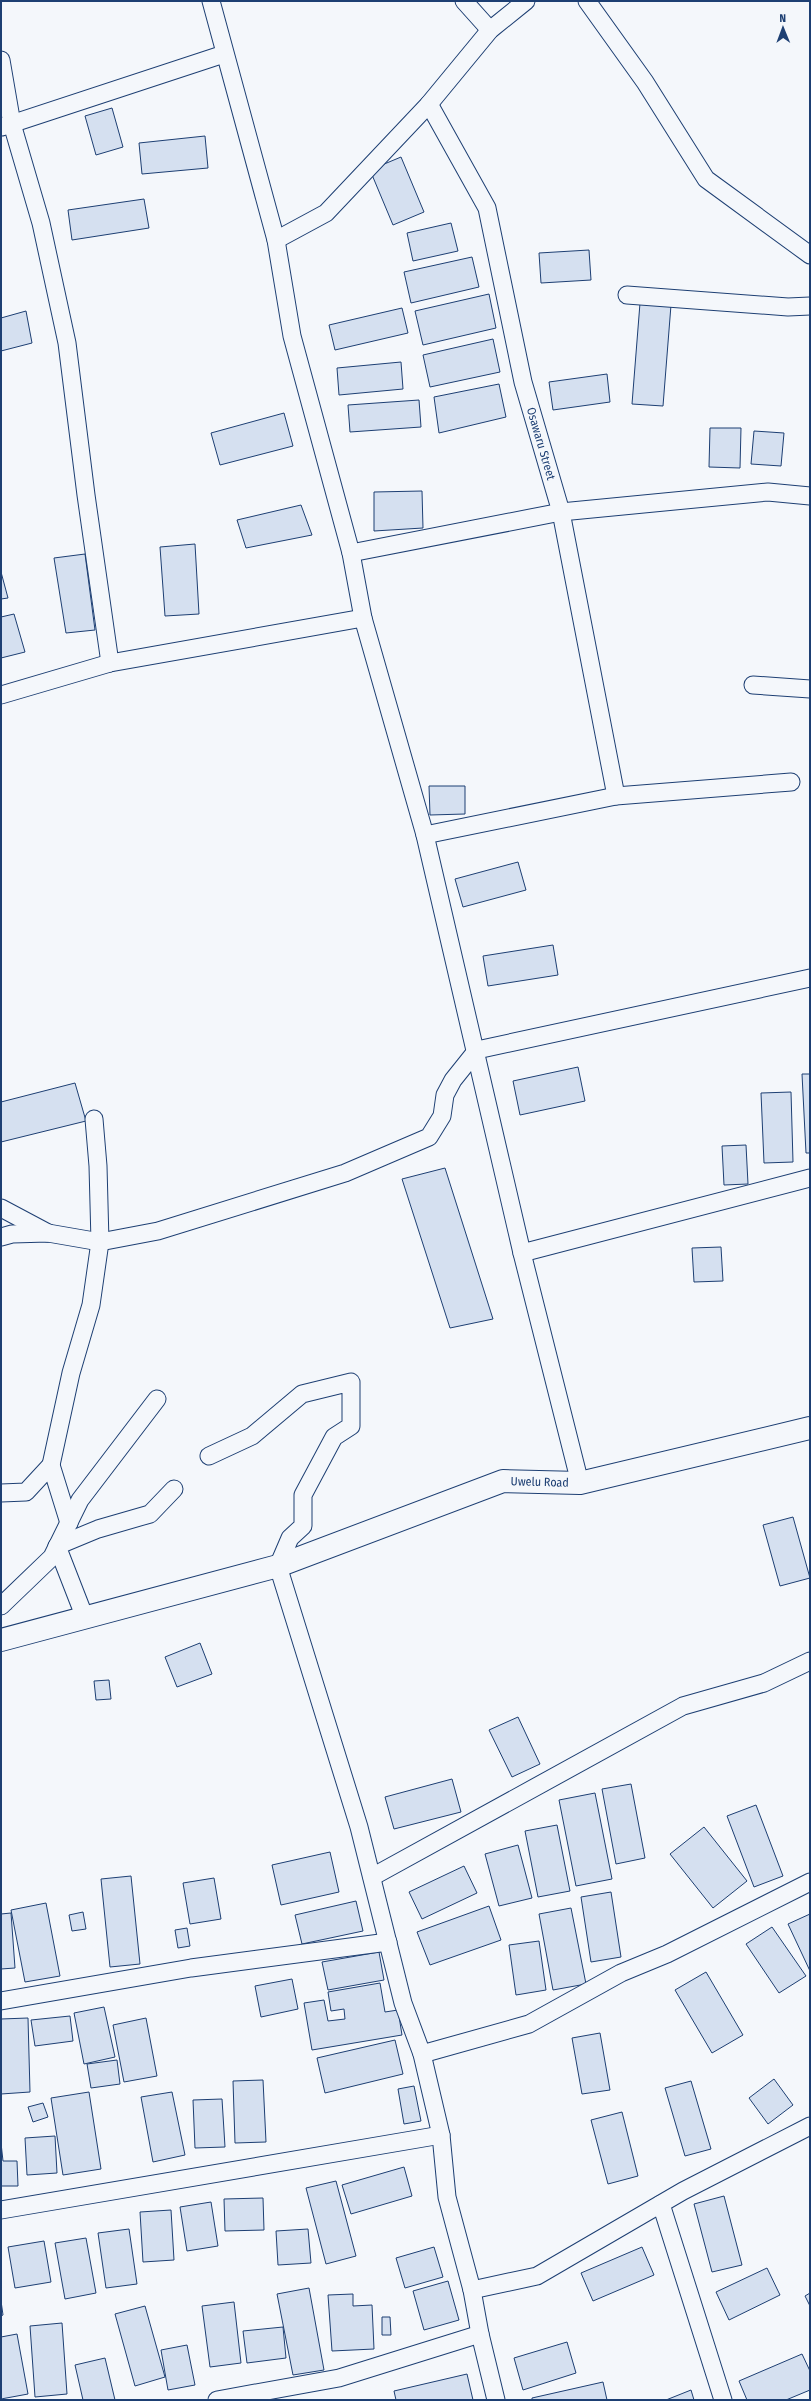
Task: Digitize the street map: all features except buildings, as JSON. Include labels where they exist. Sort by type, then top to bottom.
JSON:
[{"type":"street","points":[[211,1],[224,54],[276,240],[292,336],[351,553],[363,618],[425,835],[477,1050],[522,1252],[580,1483]]},
{"type":"street","points":[[464,1],[490,30]]},
{"type":"street","points":[[276,240],[326,213],[429,104],[490,30],[526,1]]},
{"type":"street","points":[[587,1],[645,82],[706,179],[810,255]]},
{"type":"street","points":[[6,126],[224,54]]},
{"type":"street","points":[[1,60],[6,126],[41,223],[67,342],[86,495],[110,663]]},
{"type":"street","name":"Osawaru Street","points":[[429,104],[487,208],[523,382],[561,512],[616,796]]},
{"type":"street","points":[[627,294],[788,307],[810,306]]},
{"type":"street","points":[[351,553],[561,512],[768,492],[810,496]]},
{"type":"street","points":[[1,695],[110,663],[363,618]]},
{"type":"street","points":[[753,685],[810,689]]},
{"type":"street","points":[[425,835],[616,796],[791,782]]},
{"type":"street","points":[[1,1237],[12,1234],[48,1233],[100,1242],[158,1231],[345,1174],[429,1137],[442,1116],[444,1095],[453,1080],[477,1050],[810,978]]},
{"type":"street","points":[[69,1523],[51,1465],[70,1373],[91,1305],[100,1242],[98,1166],[94,1119]]},
{"type":"street","points":[[522,1252],[810,1178]]},
{"type":"street","points":[[1,1208],[48,1233]]},
{"type":"street","points":[[209,1456],[252,1436],[302,1394],[351,1382],[351,1426],[334,1437],[303,1495],[303,1526],[290,1538],[278,1566],[360,1827],[403,2003],[422,2054],[441,2135],[446,2197],[472,2290],[480,2334],[496,2400]]},
{"type":"street","points":[[1,1606],[52,1557],[80,1500],[157,1399]]},
{"type":"street","name":"Uwelu Road","points":[[1,1640],[278,1566],[503,1481],[580,1483],[810,1428]]},
{"type":"street","points":[[1,1493],[26,1492],[51,1465]]},
{"type":"street","points":[[57,1546],[98,1529],[150,1514],[174,1489]]},
{"type":"street","points":[[57,1546],[84,1618]]},
{"type":"street","points":[[372,1877],[683,1706],[764,1683],[810,1661]]},
{"type":"street","points":[[422,2054],[529,2024],[621,1973],[667,1954],[810,1882]]},
{"type":"street","points":[[1,2001],[191,1968],[388,1942]]},
{"type":"street","points":[[472,2290],[537,2276],[660,2204],[810,2126]]},
{"type":"street","points":[[1,2210],[441,2135]]},
{"type":"street","points":[[660,2204],[723,2400]]},
{"type":"street","points":[[217,2400],[339,2378],[480,2334]]}]
